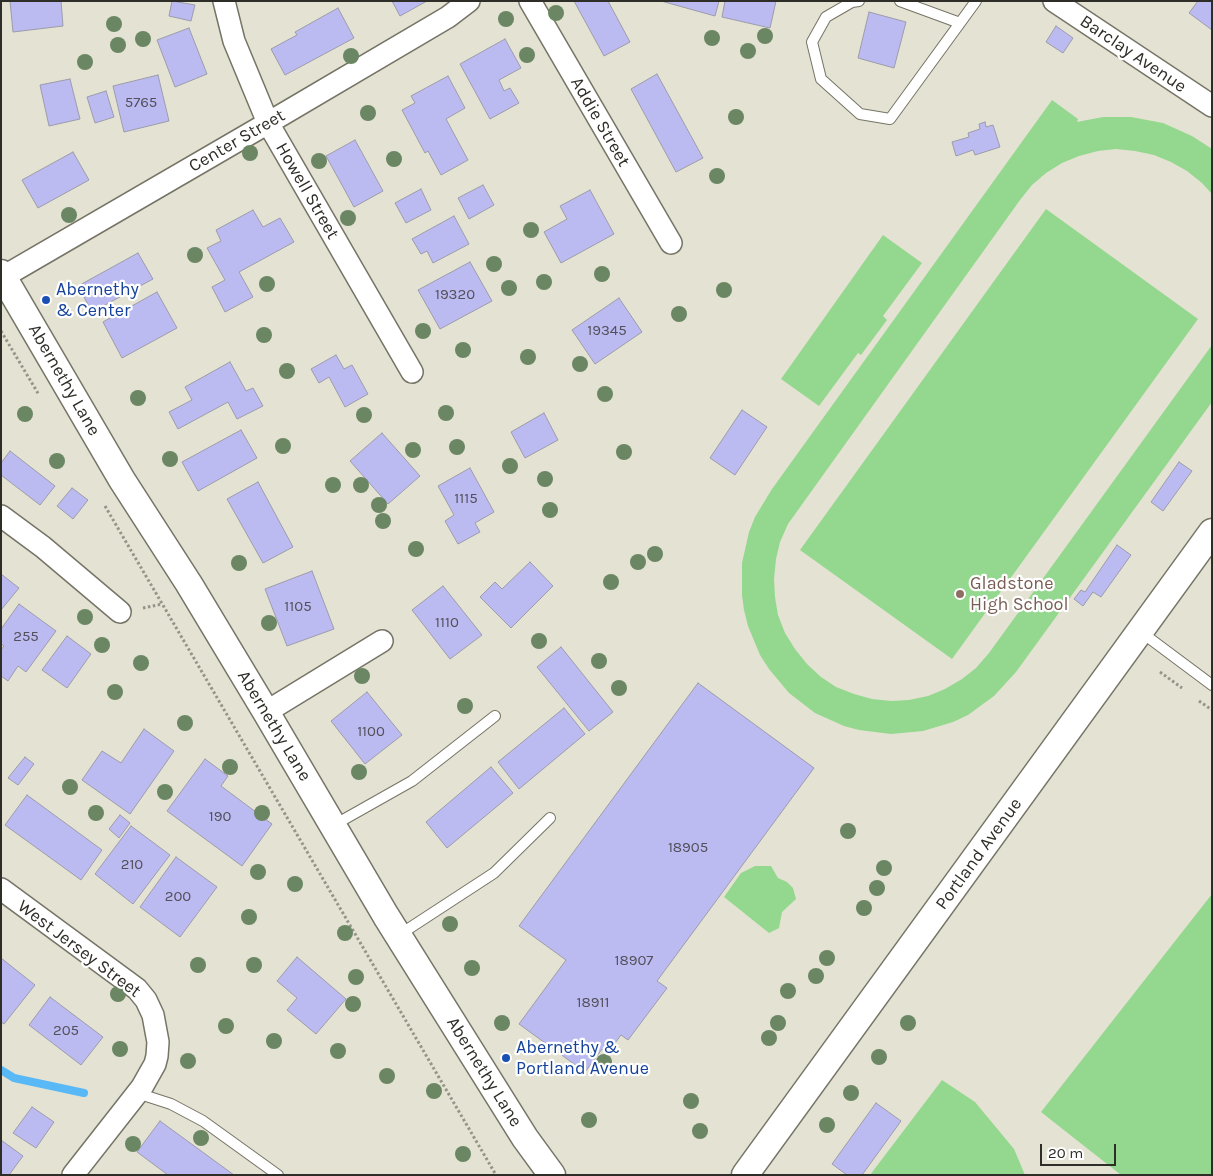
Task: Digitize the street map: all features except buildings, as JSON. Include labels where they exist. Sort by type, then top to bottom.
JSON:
[{"type":"street","name":"Howell Street","points":[[224,1],[234,41],[268,123],[412,372]]},
{"type":"street","name":"Center Street","points":[[2,275],[268,123],[448,17],[469,1]]},
{"type":"street","name":"Addie Street","points":[[530,1],[671,243]]},
{"type":"street","name":"Barclay Avenue","points":[[1054,1],[1212,106]]},
{"type":"street","name":"Abernethy Lane","points":[[2,275],[122,480],[266,712],[398,935],[525,1138],[552,1175]]},
{"type":"street","points":[[1,516],[43,547],[120,612]]},
{"type":"street","name":"Portland Avenue","points":[[745,1175],[1212,532]]},
{"type":"street","points":[[266,712],[382,641]]},
{"type":"street","name":"West Jersey Street","points":[[1,889],[137,989],[146,1000],[153,1015],[158,1042],[157,1056],[150,1074],[137,1093]]},
{"type":"street","points":[[73,1175],[137,1093]]},
{"type":"lane","points":[[859,1],[852,2],[826,17],[812,42],[821,79],[860,114],[890,119],[976,1]]},
{"type":"lane","points":[[900,1],[960,23]]},
{"type":"lane","points":[[1140,632],[1212,685]]},
{"type":"lane","points":[[333,826],[412,781],[495,716]]},
{"type":"lane","points":[[398,935],[494,873],[550,818]]},
{"type":"lane","points":[[137,1093],[171,1104],[203,1121],[278,1175]]},
{"type":"path","points":[[1,331],[42,399]]},
{"type":"path","points":[[105,506],[496,1175]]},
{"type":"green space","points":[[1052,100],[1078,119],[1077,122],[1103,117],[1131,117],[1163,123],[1192,136],[1212,149],[1212,194],[1187,171],[1171,162],[1154,155],[1116,149],[1098,151],[1062,163],[1032,185],[788,524],[780,542],[774,579],[778,615],[785,633],[807,664],[821,677],[836,687],[854,694],[872,699],[891,701],[928,696],[945,689],[976,668],[989,653],[1212,345],[1212,402],[1016,672],[994,696],[968,715],[953,722],[923,731],[891,734],[844,726],[815,713],[789,693],[760,655],[748,626],[742,595],[742,563],[749,532],[755,517],[772,489]]},
{"type":"green space","points":[[1046,209],[1198,319],[952,659],[800,550]]},
{"type":"green space","points":[[883,235],[922,263],[883,316],[887,320],[861,355],[858,353],[819,406],[781,379]]},
{"type":"green space","points":[[755,866],[771,866],[778,878],[787,882],[793,888],[796,899],[782,912],[779,928],[769,933],[724,897],[741,873]]},
{"type":"green space","points":[[1212,894],[1212,1175],[1121,1175],[1041,1112]]},
{"type":"green space","points":[[942,1080],[975,1102],[1014,1149],[1025,1175],[870,1175]]},
{"type":"waterway","points":[[1,1070],[14,1078],[84,1093]]},
{"type":"place","name":"Abernethy & Center","points":[[46,300]]},
{"type":"place","name":"Gladstone High School","points":[[960,594]]},
{"type":"place","name":"Abernethy & Portland Avenue","points":[[506,1058]]}]
